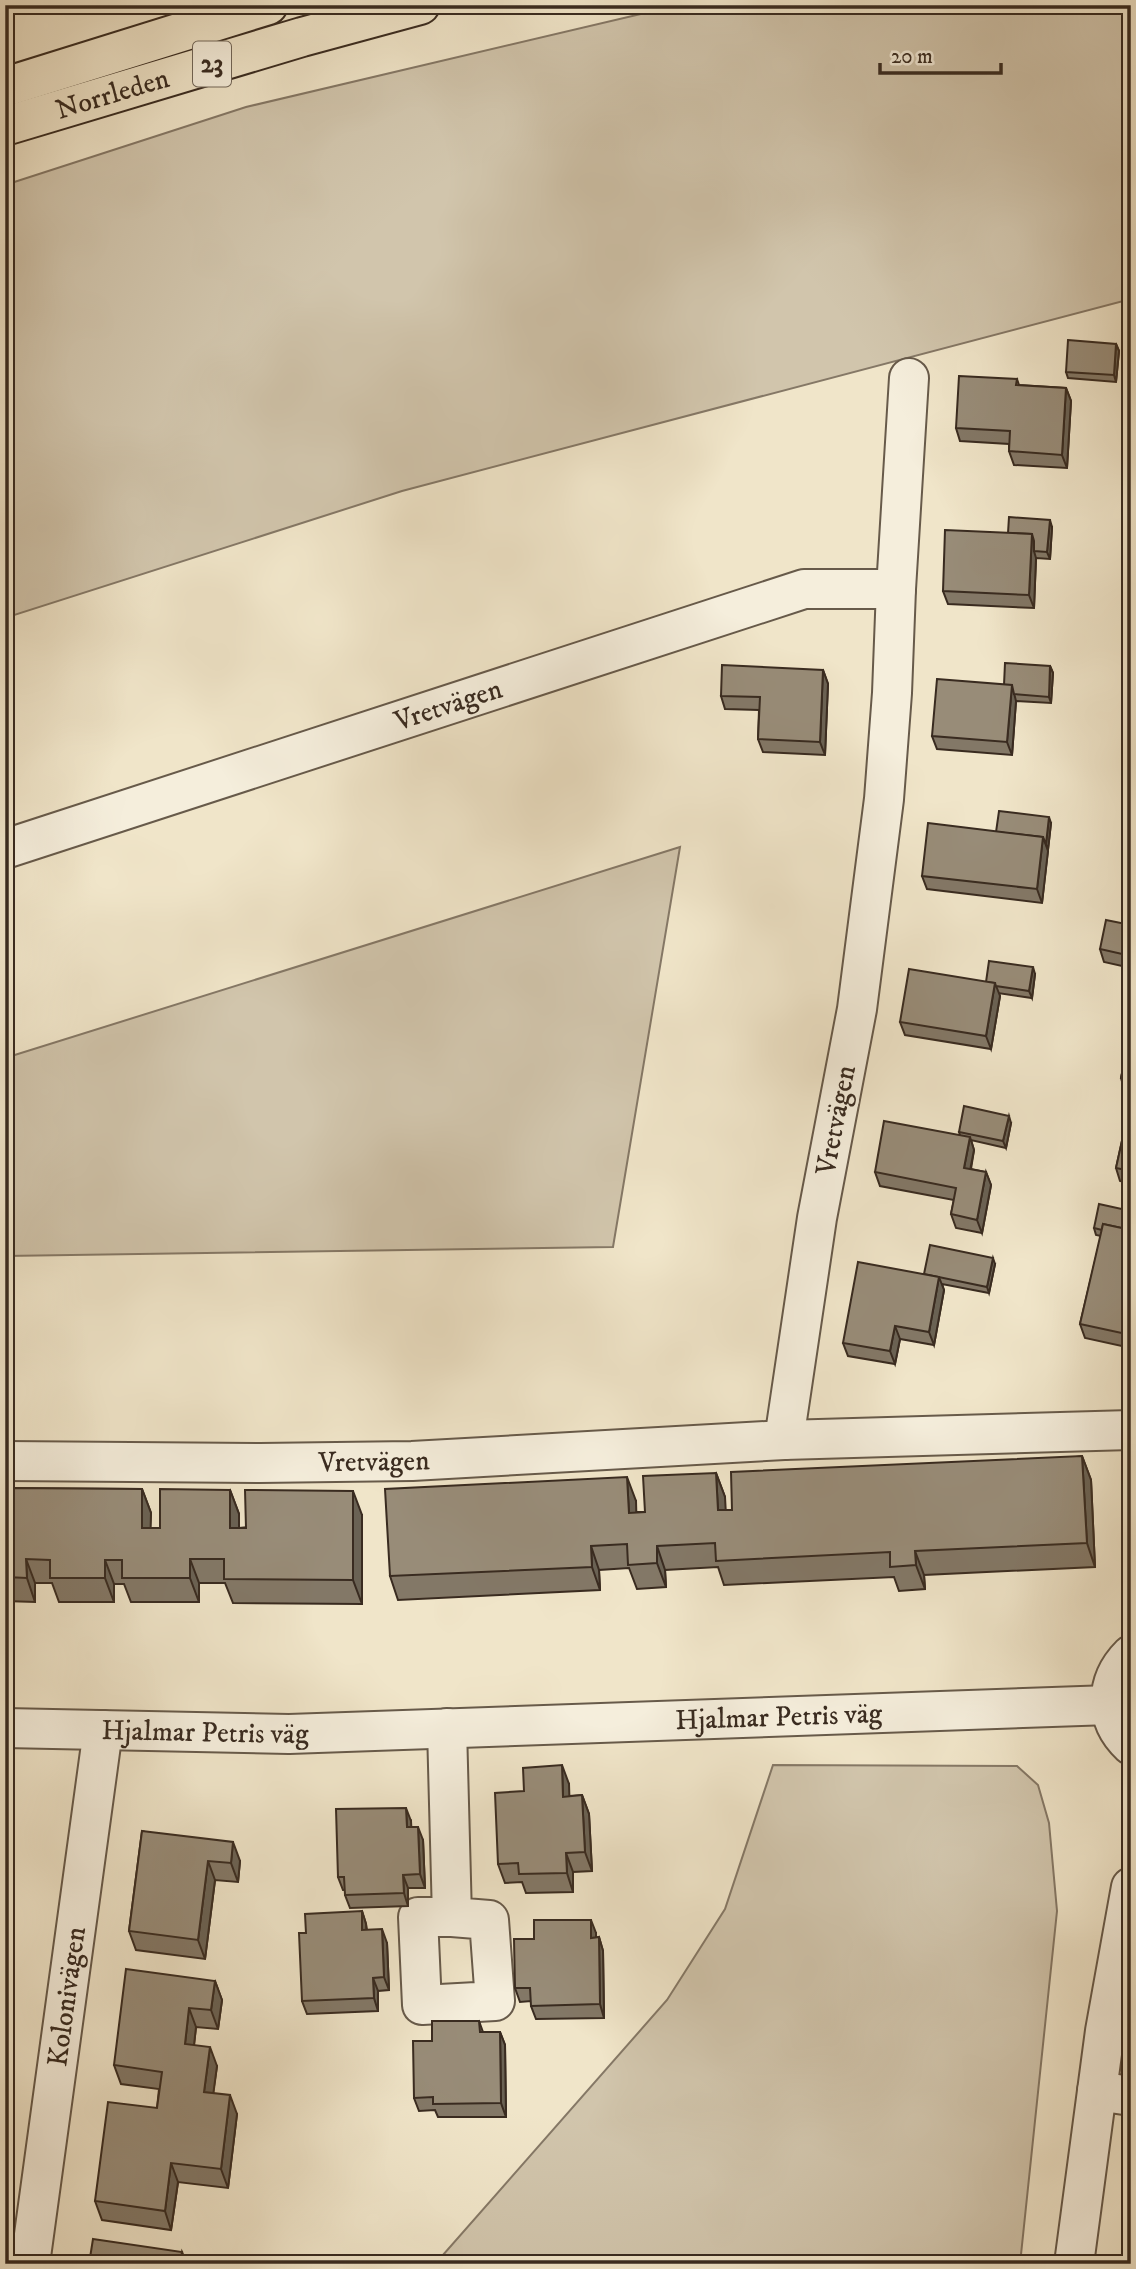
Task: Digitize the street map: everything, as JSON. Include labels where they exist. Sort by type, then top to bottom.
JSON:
[{"type":"highway","name":"Norrleden","points":[[5,86],[268,5]]},
{"type":"highway","name":"Norrleden","points":[[5,126],[302,37],[420,5]]},
{"type":"street","name":"Vretvägen","points":[[785,1440],[817,1218],[857,1009],[884,799],[909,378]]},
{"type":"street","name":"Vretvägen","points":[[5,849],[804,589],[896,589]]},
{"type":"street","name":"Vretvägen","points":[[5,1461],[412,1461],[785,1440],[1131,1430]]},
{"type":"street","points":[[1131,1655],[1118,1670],[1111,1687],[1110,1705],[1114,1722],[1123,1738],[1131,1745]]},
{"type":"street","name":"Hjalmar Petris väg","points":[[5,1727],[289,1734],[1110,1705]]},
{"type":"street","points":[[447,1728],[452,1917]]},
{"type":"street","name":"Kolonivägen","points":[[30,2264],[103,1730]]},
{"type":"street","points":[[1074,2264],[1114,2094],[1105,2031],[1131,1887]]},
{"type":"shaded area","points":[[679,5],[1131,5],[1131,299],[402,491],[5,618],[5,185],[246,107]]},
{"type":"shaded area","points":[[680,847],[613,1247],[5,1256],[5,1058]]},
{"type":"shaded area","points":[[773,1765],[1017,1766],[1038,1785],[1049,1823],[1057,1911],[1020,2264],[435,2264],[667,2000],[725,1909]]},
{"type":"building","points":[[1068,340],[1116,344],[1114,375],[1066,372]]},
{"type":"building","points":[[959,376],[1017,379],[1016,385],[1066,388],[1062,455],[1009,451],[1010,431],[956,428]]},
{"type":"building","points":[[1009,517],[1050,520],[1047,552],[1034,551],[1032,534],[1008,533]]},
{"type":"building","points":[[945,530],[1032,534],[1029,595],[943,591]]},
{"type":"building","points":[[1005,663],[1050,666],[1049,697],[1014,694],[1012,685],[1004,685]]},
{"type":"building","points":[[722,665],[823,670],[820,742],[758,739],[760,697],[721,696]]},
{"type":"building","points":[[937,679],[1012,685],[1007,742],[932,736]]},
{"type":"building","points":[[999,811],[1049,817],[1046,844],[1043,837],[996,832]]},
{"type":"building","points":[[928,823],[1043,837],[1037,889],[922,876]]},
{"type":"building","points":[[1106,920],[1131,925],[1131,956],[1100,949]]},
{"type":"building","points":[[989,961],[1033,967],[1029,991],[986,982]]},
{"type":"building","points":[[909,969],[995,983],[986,1036],[900,1022]]},
{"type":"building","points":[[1131,1030],[1131,1080],[1121,1078]]},
{"type":"building","points":[[1131,1100],[1131,1171],[1116,1168]]},
{"type":"building","points":[[964,1106],[1009,1116],[1003,1141],[959,1132]]},
{"type":"building","points":[[884,1121],[970,1137],[964,1168],[986,1172],[977,1220],[951,1214],[956,1188],[875,1172]]},
{"type":"building","points":[[1099,1204],[1131,1211],[1131,1230],[1103,1224],[1102,1230],[1094,1228]]},
{"type":"building","points":[[1103,1224],[1131,1230],[1131,1335],[1080,1324]]},
{"type":"building","points":[[930,1245],[993,1258],[987,1287],[924,1274]]},
{"type":"building","points":[[858,1262],[939,1277],[929,1332],[895,1326],[890,1351],[843,1343]]},
{"type":"building","points":[[1082,1456],[1087,1543],[915,1551],[916,1565],[890,1567],[890,1552],[716,1561],[715,1543],[657,1546],[657,1563],[628,1565],[627,1544],[591,1546],[592,1567],[390,1576],[385,1489],[627,1477],[629,1513],[645,1512],[643,1476],[716,1473],[718,1510],[732,1510],[731,1472]]},
{"type":"building","points":[[5,1488],[142,1489],[142,1528],[160,1528],[160,1489],[230,1490],[230,1528],[246,1528],[245,1490],[353,1491],[353,1580],[224,1579],[224,1559],[190,1559],[190,1578],[122,1578],[122,1560],[105,1560],[105,1578],[50,1578],[50,1560],[26,1559],[27,1578],[5,1577]]},
{"type":"building","points":[[562,1765],[563,1797],[582,1795],[585,1852],[566,1853],[567,1873],[519,1874],[518,1863],[498,1864],[495,1793],[524,1791],[523,1768]]},
{"type":"building","points":[[406,1808],[407,1827],[418,1827],[420,1874],[403,1875],[404,1893],[345,1895],[344,1877],[338,1877],[336,1809]]},
{"type":"building","points":[[142,1831],[233,1842],[231,1863],[208,1861],[198,1940],[129,1931]]},
{"type":"building","points":[[362,1911],[362,1930],[382,1929],[384,1977],[373,1978],[374,1998],[302,2001],[299,1933],[306,1933],[305,1914]]},
{"type":"building","points":[[534,1920],[591,1920],[591,1938],[599,1937],[600,2004],[531,2006],[530,1988],[515,1988],[514,1939],[534,1939]]},
{"type":"building","points":[[126,1969],[215,1981],[211,2010],[189,2008],[185,2044],[210,2047],[204,2092],[230,2095],[221,2169],[171,2163],[165,2211],[95,2201],[108,2102],[157,2108],[162,2072],[114,2065]]},
{"type":"building","points":[[432,2021],[479,2021],[480,2032],[500,2032],[501,2103],[433,2104],[433,2097],[414,2098],[413,2041],[432,2041]]},
{"type":"building","points":[[1131,2190],[1131,2264],[1121,2264]]},
{"type":"building","points":[[93,2239],[182,2252],[180,2264],[89,2264]]}]
